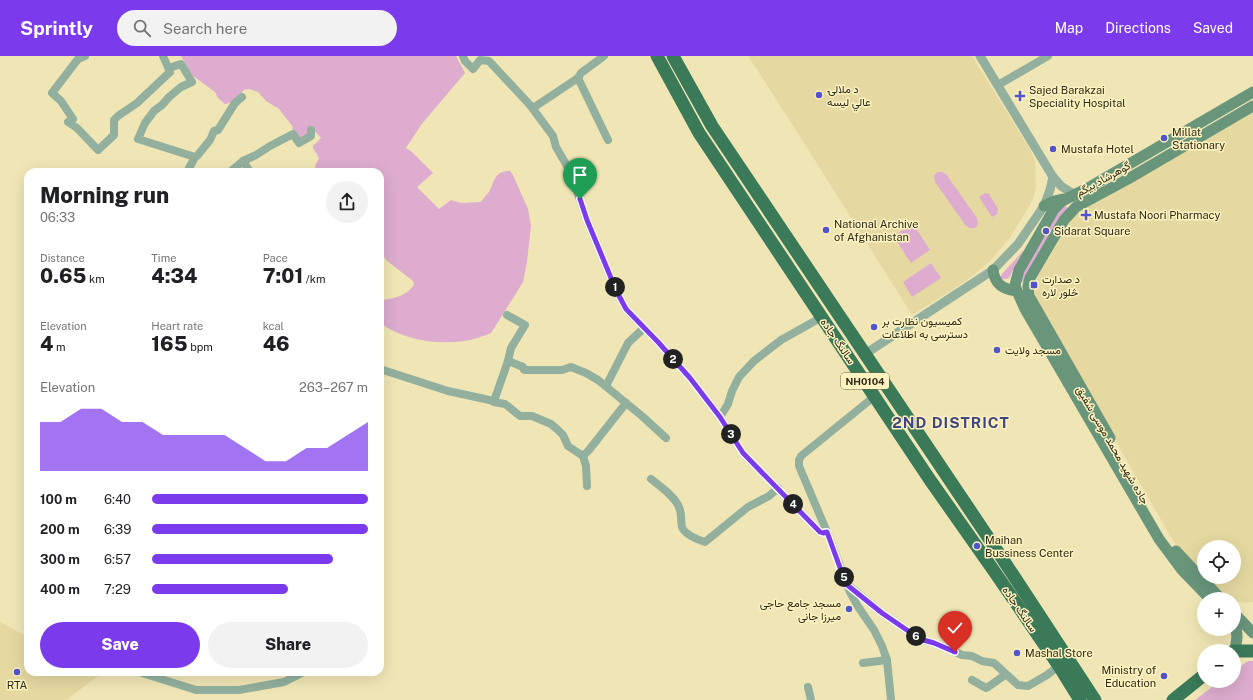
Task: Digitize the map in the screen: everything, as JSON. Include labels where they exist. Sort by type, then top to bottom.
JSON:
[{"type":"highway","name":"سالنگ جاده","points":[[657,56],[699,133],[930,480],[1059,666],[1080,700]]},
{"type":"highway","name":"سالنگ جاده","points":[[673,56],[712,126],[1095,700]]},
{"type":"highway","points":[[758,222],[771,214]]},
{"type":"highway","points":[[1241,651],[1253,651]]},
{"type":"highway","points":[[1173,700],[1197,681]]},
{"type":"main road","name":"گوهرشاد بیگم","points":[[1030,278],[1064,220],[1070,213],[1075,199],[1088,188],[1253,92]]},
{"type":"main road","name":"گوهرشاد بیگم","points":[[1016,291],[1015,285],[1019,270],[1050,214],[1061,202],[1075,199],[1128,179],[1253,106]]},
{"type":"main road","points":[[1044,206],[1054,201],[1075,199]]},
{"type":"main road","points":[[993,270],[994,277],[1001,286],[1008,290],[1016,291]]},
{"type":"main road","name":"جاده شهید محمد موسی شفیق","points":[[1030,278],[1028,286],[1029,296],[1168,541],[1214,592]]},
{"type":"main road","name":"جاده شهید محمد موسی شفیق","points":[[1016,291],[1159,539],[1182,570],[1203,592]]},
{"type":"main road","points":[[1241,620],[1253,633]]},
{"type":"street","points":[[85,56],[78,59],[52,93],[61,101],[73,120],[68,122],[77,128],[98,150],[114,135],[114,120],[137,102],[170,72],[169,68],[181,64],[192,82],[169,97],[154,111],[143,126],[138,139],[195,157]]},
{"type":"street","points":[[163,56],[170,72]]},
{"type":"street","points":[[463,56],[465,61],[472,69],[480,60],[489,61],[530,105],[553,136],[556,147],[570,171],[587,220],[616,290],[626,309],[690,378],[720,417],[743,453],[820,532],[827,532]]},
{"type":"street","points":[[530,105],[533,108],[542,103],[578,78],[581,72],[604,56]]},
{"type":"street","points":[[980,56],[1053,177],[1075,199]]},
{"type":"street","points":[[998,85],[1048,56]]},
{"type":"street","points":[[578,78],[608,140]]},
{"type":"street","points":[[189,168],[195,157],[206,145],[214,132],[218,130],[235,103],[242,97]]},
{"type":"street","points":[[235,168],[243,161],[293,134],[299,143],[311,136],[311,130]]},
{"type":"street","points":[[243,161],[247,168]]},
{"type":"street","points":[[865,354],[993,270],[1018,244],[1044,206],[1053,177]]},
{"type":"street","points":[[494,401],[511,348],[525,325],[507,315]]},
{"type":"street","points":[[720,417],[728,404],[739,376],[754,361],[781,340],[822,317]]},
{"type":"street","points":[[606,386],[628,343],[644,328]]},
{"type":"street","points":[[508,361],[523,367],[524,370],[562,370],[570,367],[586,373],[606,386],[666,438]]},
{"type":"street","points":[[384,370],[448,391],[504,404],[520,416],[532,416],[551,424],[563,435],[568,446],[583,456],[586,466],[587,486]]},
{"type":"street","points":[[875,396],[801,456],[799,466],[827,532],[846,584],[857,605],[874,630],[887,660],[891,700]]},
{"type":"street","points":[[583,456],[626,403]]},
{"type":"street","points":[[651,479],[669,494],[678,504],[684,530],[688,534],[705,542],[748,507],[769,496],[778,488]]},
{"type":"street","points":[[846,584],[882,613],[920,639],[934,643],[962,655],[972,656],[982,661],[994,664],[1018,685],[1025,686],[1047,675],[1059,666]]},
{"type":"street","points":[[863,663],[887,660]]},
{"type":"street","points":[[972,680],[988,688],[1005,675]]},
{"type":"street","points":[[152,676],[196,690],[239,690],[284,682],[296,676]]},
{"type":"street","points":[[808,688],[811,700]]},
{"type":"shaded area","points":[[181,56],[456,56],[465,73],[421,125],[406,148],[433,173],[417,187],[439,209],[451,200],[461,203],[481,202],[489,192],[498,175],[505,171],[510,171],[513,175],[528,209],[531,226],[527,262],[523,282],[491,333],[464,341],[431,342],[399,334],[384,326],[384,300],[400,296],[411,289],[414,285],[413,281],[386,260],[384,256],[384,168],[316,168],[315,166],[319,158],[313,148],[313,145],[321,138],[314,130],[301,140],[297,138],[292,128],[293,127],[279,109],[266,101],[258,92],[249,89],[244,90],[232,102],[225,104],[218,98],[215,92],[192,75]]},
{"type":"shaded area","points":[[748,56],[972,56],[1031,151],[1035,162],[1036,185],[1035,193],[1030,205],[1009,239],[989,262],[966,281],[912,315]]},
{"type":"shaded area","points":[[1253,110],[1253,602],[1241,602],[1241,592],[1219,592],[1210,584],[1241,584],[1241,540],[1197,540],[1197,570],[1175,544],[1038,307],[1035,294],[1036,280],[1072,218],[1079,211]]},
{"type":"shaded area","points":[[938,172],[946,174],[977,218],[978,225],[975,228],[966,226],[935,182],[934,175]]},
{"type":"shaded area","points":[[985,193],[989,194],[998,209],[997,214],[992,217],[979,197]]},
{"type":"shaded area","points":[[1064,206],[1067,207],[1067,210],[1024,282],[1021,282],[1022,272],[1051,220]]},
{"type":"shaded area","points":[[913,224],[930,250],[911,263],[893,236]]},
{"type":"shaded area","points":[[1024,250],[1009,278],[1001,279],[1002,274]]},
{"type":"shaded area","points":[[931,263],[941,278],[912,297],[903,282]]},
{"type":"shaded area","points":[[0,622],[24,635],[24,676],[98,676],[66,700],[0,700]]},
{"type":"shaded area","points":[[1248,661],[1253,661],[1253,700],[1195,700],[1211,688],[1241,688],[1241,666]]},
{"type":"place","name":"د ملالۍ عالي لیسه","points":[[819,95]]},
{"type":"place","name":"Sajed Barakzai Speciality Hospital","points":[[1020,96]]},
{"type":"place","name":"Millat Stationary","points":[[1164,138]]},
{"type":"place","name":"Mustafa Hotel","points":[[1053,149]]},
{"type":"place","name":"Mustafa Noori Pharmacy","points":[[1086,215]]},
{"type":"place","name":"National Archive of Afghanistan","points":[[826,230]]},
{"type":"place","name":"Sidarat Square","points":[[1046,231]]},
{"type":"place","name":"د صدارت څلور لاره","points":[[1034,285]]},
{"type":"place","name":"کمیسیون نظارت بر دسترسی به اطلاعات","points":[[874,327]]},
{"type":"place","name":"مسجد ولایت","points":[[997,350]]},
{"type":"place","name":"Maihan Bussiness Center","points":[[977,546]]},
{"type":"place","name":"مسجد جامع حاجی میرزا جانی","points":[[849,609]]},
{"type":"place","name":"Mashal Store","points":[[1017,653]]},
{"type":"place","name":"RTA","points":[[17,672]]},
{"type":"place","name":"Ministry of Education","points":[[1164,676]]},
{"type":"district","name":"2ND DISTRICT","points":[[951,422]]},
{"type":"route","points":[[580,199],[587,220],[616,290],[626,309],[690,378],[720,417],[743,453],[820,532],[827,532],[846,584],[882,613],[920,639],[955,652]]}]
